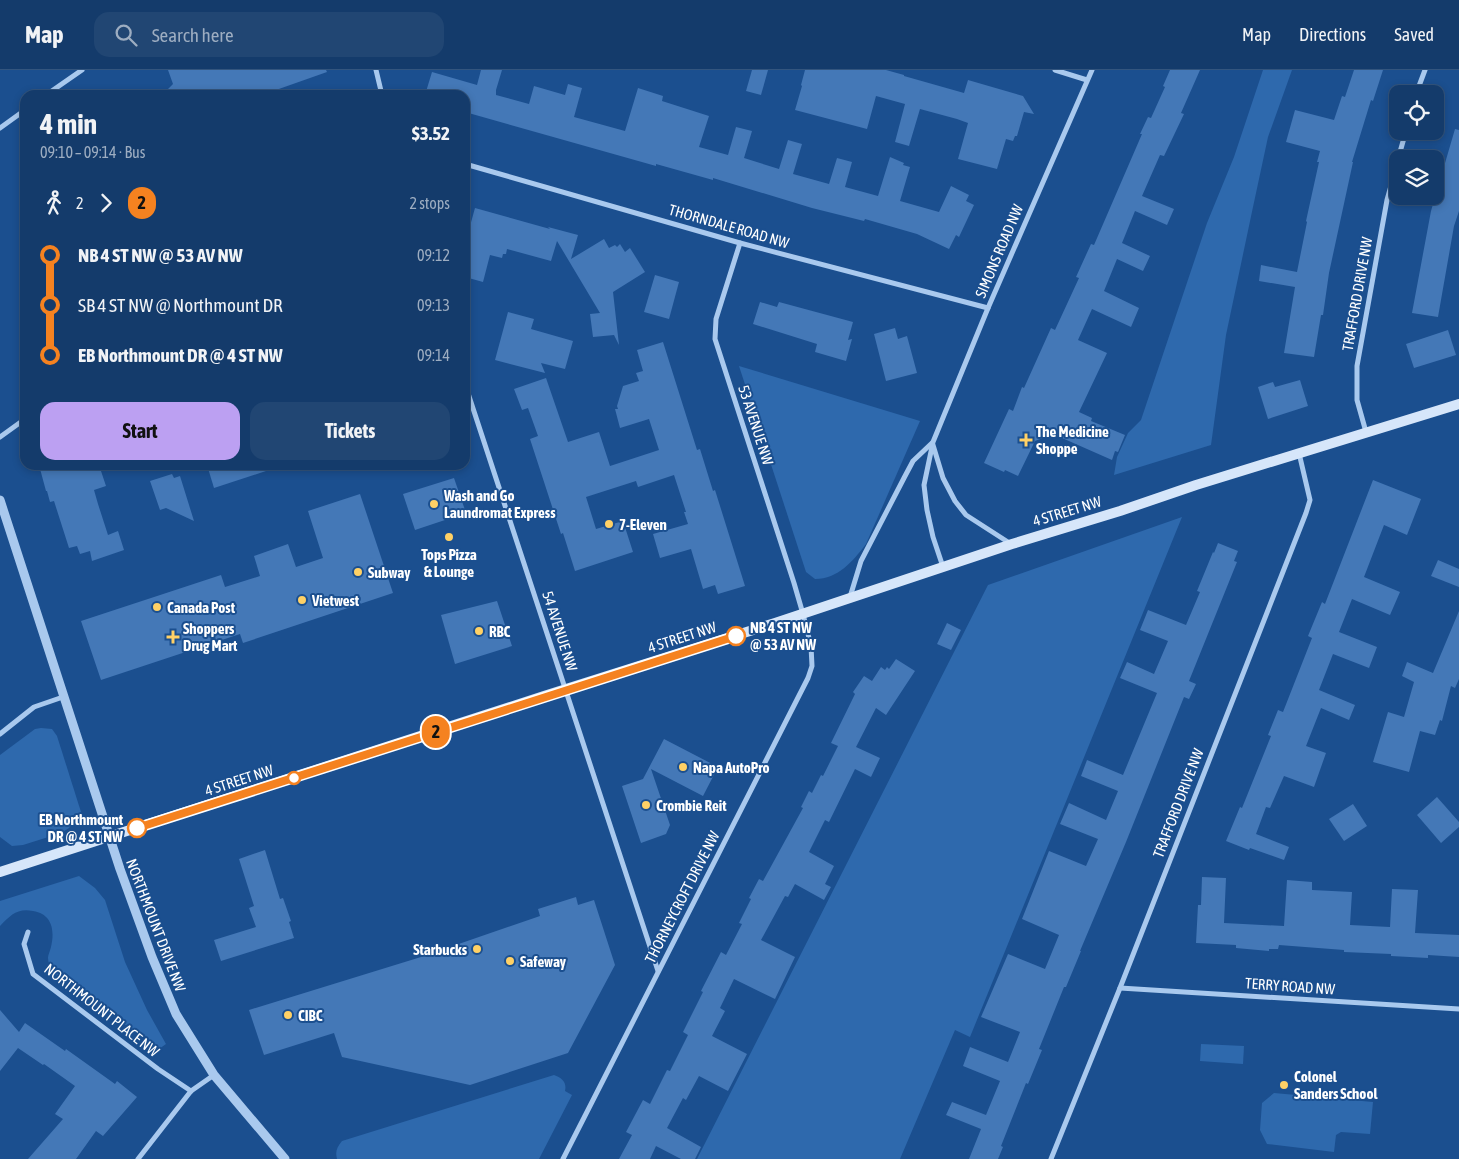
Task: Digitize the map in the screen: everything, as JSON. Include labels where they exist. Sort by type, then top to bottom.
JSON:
[{"type":"main road","name":"4 STREET NW","points":[[0,872],[850,599],[1012,544],[1459,404]]},
{"type":"street","points":[[53,90],[82,70]]},
{"type":"street","points":[[376,70],[381,90]]},
{"type":"street","points":[[1056,70],[1087,80]]},
{"type":"street","name":"SIMONS ROAD NW","points":[[943,567],[926,510],[924,485],[932,442],[988,308],[1092,70]]},
{"type":"street","points":[[1419,85],[1425,70]]},
{"type":"street","points":[[0,128],[20,114]]},
{"type":"street","name":"THORNDALE ROAD NW","points":[[470,165],[740,243],[988,308]]},
{"type":"street","name":"TRAFFORD DRIVE NW","points":[[1366,432],[1357,400],[1357,366],[1389,193]]},
{"type":"street","name":"53 AVENUE NW","points":[[740,243],[716,318],[715,339],[803,614]]},
{"type":"street","name":"54 AVENUE NW","points":[[470,399],[658,971]]},
{"type":"street","points":[[0,437],[20,423]]},
{"type":"street","points":[[932,442],[943,478],[955,501],[966,515],[1012,544]]},
{"type":"street","name":"SIMONS ROAD NW","points":[[850,599],[862,561],[904,478],[913,461],[932,442]]},
{"type":"street","name":"TRAFFORD DRIVE NW","points":[[1051,1159],[1120,988],[1310,500],[1299,453]]},
{"type":"street","name":"NORTHMOUNT DRIVE NW","points":[[0,500],[109,837],[152,956],[176,1014],[214,1075],[285,1159]]},
{"type":"street","name":"THORNEYCROFT DRIVE NW","points":[[563,1159],[808,678],[812,666],[811,646],[803,614]]},
{"type":"street","points":[[0,734],[34,707],[63,697]]},
{"type":"street","name":"NORTHMOUNT PLACE NW","points":[[28,932],[24,944],[33,974],[158,1069],[191,1091]]},
{"type":"street","name":"TERRY ROAD NW","points":[[1120,988],[1459,1009]]},
{"type":"street","points":[[138,1159],[191,1091],[214,1075]]},
{"type":"shaded area","points":[[1263,70],[1292,70],[1268,137],[1226,335],[1211,445],[1114,475],[1117,457],[1128,433],[1141,420],[1207,223],[1234,157]]},
{"type":"shaded area","points":[[739,366],[920,421],[866,544],[850,563],[831,576],[815,579],[806,572]]},
{"type":"shaded area","points":[[1182,517],[970,1037],[955,1030],[900,1159],[697,1159],[988,585]]},
{"type":"shaded area","points":[[35,729],[52,729],[57,736],[81,812],[69,828],[61,833],[23,845],[12,846],[0,837],[0,755]]},
{"type":"shaded area","points":[[79,876],[95,888],[105,900],[125,962],[147,1010],[166,1044],[159,1049],[53,973],[48,958],[53,935],[48,919],[39,913],[27,910],[11,916],[0,926],[0,901]]},
{"type":"shaded area","points":[[1201,1044],[1244,1046],[1243,1064],[1200,1061]]},
{"type":"shaded area","points":[[554,1075],[563,1081],[565,1091],[572,1095],[539,1159],[337,1159],[337,1149],[342,1141]]},
{"type":"shaded area","points":[[1274,1093],[1373,1102],[1370,1134],[1341,1132],[1336,1135],[1334,1152],[1267,1144],[1260,1130],[1262,1103]]},
{"type":"building","points":[[168,70],[326,70],[327,72],[276,90],[167,90],[173,84]]},
{"type":"building","points":[[481,70],[502,70],[496,95],[529,104],[534,86],[565,95],[568,84],[582,88],[574,117],[625,131],[638,88],[663,96],[662,101],[709,116],[699,147],[728,155],[736,127],[752,131],[744,158],[779,169],[788,140],[802,144],[793,174],[829,184],[837,158],[852,162],[845,187],[878,196],[890,157],[910,167],[900,201],[939,212],[951,186],[969,195],[966,201],[974,205],[959,237],[956,235],[949,249],[917,234],[865,219],[864,221],[812,208],[713,178],[713,180],[656,164],[656,166],[470,113],[470,90],[427,90],[432,72],[477,85]]},
{"type":"building","points":[[752,70],[768,70],[761,95],[746,91]]},
{"type":"building","points":[[805,70],[886,70],[964,93],[968,80],[1023,96],[1034,114],[1024,112],[1017,136],[1015,136],[1013,141],[1006,139],[997,169],[958,159],[968,123],[957,119],[920,109],[909,146],[895,142],[905,104],[876,96],[867,129],[795,110]]},
{"type":"building","points":[[1170,70],[1200,70],[1181,113],[1184,114],[1164,156],[1160,155],[1142,196],[1174,209],[1167,225],[1135,211],[1122,243],[1150,256],[1143,271],[1117,259],[1104,291],[1139,308],[1131,327],[1092,309],[1078,340],[1107,353],[1079,412],[1092,418],[1091,421],[1125,435],[1118,452],[1115,451],[1112,460],[1053,434],[1035,441],[1018,476],[1005,470],[1004,472],[984,463],[1009,409],[1013,411],[1022,387],[1024,388],[1051,328],[1055,330],[1079,278],[1076,277],[1091,244],[1094,245],[1142,134],[1140,134],[1148,117],[1151,118],[1165,87],[1163,86]]},
{"type":"building","points":[[1354,70],[1383,70],[1373,101],[1371,100],[1352,162],[1314,357],[1284,353],[1295,287],[1259,281],[1261,265],[1297,272],[1320,151],[1286,142],[1295,110],[1334,120],[1342,96],[1345,97]]},
{"type":"building","points":[[1455,129],[1459,130],[1459,211],[1454,226],[1438,317],[1412,313],[1433,205],[1444,205],[1444,167]]},
{"type":"building","points":[[475,208],[578,235],[571,259],[604,239],[609,248],[615,245],[617,247],[620,244],[625,252],[630,248],[645,272],[613,292],[619,345],[614,335],[593,337],[590,314],[600,313],[557,241],[551,261],[507,249],[506,254],[503,254],[502,258],[490,255],[483,282],[470,278],[470,226]]},
{"type":"building","points":[[655,275],[679,282],[669,319],[644,312]]},
{"type":"building","points":[[760,302],[777,307],[779,302],[853,322],[848,340],[852,339],[846,361],[815,352],[817,344],[753,324]]},
{"type":"building","points":[[508,312],[534,319],[531,329],[573,341],[565,369],[541,363],[545,373],[495,360]]},
{"type":"building","points":[[895,328],[898,339],[907,336],[917,373],[886,381],[874,334]]},
{"type":"building","points":[[1448,330],[1456,355],[1414,368],[1406,344]]},
{"type":"building","points":[[663,342],[697,450],[700,449],[713,491],[715,490],[745,586],[718,594],[715,585],[703,589],[691,549],[660,558],[653,534],[688,524],[674,475],[638,487],[636,481],[586,497],[596,529],[623,521],[633,552],[575,571],[530,439],[538,436],[528,408],[522,410],[514,389],[546,378],[568,442],[599,432],[610,466],[659,450],[649,419],[620,428],[615,409],[618,409],[617,406],[623,386],[639,381],[636,373],[643,371],[637,350]]},
{"type":"building","points":[[1300,380],[1308,406],[1268,419],[1258,387],[1273,382],[1275,387]]},
{"type":"building","points":[[40,470],[101,470],[106,486],[94,490],[98,504],[108,535],[118,531],[124,550],[92,561],[90,551],[80,554],[77,546],[69,548],[54,501],[50,502]]},
{"type":"building","points":[[209,470],[269,470],[214,488]]},
{"type":"building","points":[[172,474],[174,478],[180,476],[194,521],[166,508],[160,510],[150,481]]},
{"type":"building","name":"Wash and Go Laundromat Express","points":[[454,478],[466,513],[415,530],[403,494]]},
{"type":"building","points":[[1373,480],[1421,499],[1407,535],[1384,525],[1364,577],[1400,592],[1390,615],[1352,599],[1339,632],[1377,647],[1369,668],[1333,654],[1319,690],[1355,705],[1349,720],[1321,708],[1306,746],[1326,753],[1314,787],[1284,776],[1270,808],[1266,807],[1256,834],[1289,847],[1284,860],[1226,841],[1240,807],[1242,808],[1271,736],[1268,735],[1278,710],[1283,712],[1312,638],[1308,636],[1322,602],[1325,604]]},
{"type":"building","points":[[360,494],[393,593],[243,643],[240,634],[101,680],[81,621],[221,575],[225,587],[260,576],[254,556],[288,544],[296,567],[323,558],[308,511]]},
{"type":"building","points":[[1218,543],[1238,551],[1234,561],[1237,562],[1189,681],[1196,684],[1189,699],[1184,697],[1126,842],[1039,1049],[1042,1050],[1028,1084],[1026,1083],[1001,1146],[1003,1147],[998,1159],[969,1159],[981,1129],[946,1115],[952,1102],[986,1115],[1000,1081],[963,1066],[970,1047],[1008,1062],[1020,1032],[981,1017],[1008,954],[1045,969],[1059,935],[1022,919],[1049,851],[1086,866],[1098,839],[1060,824],[1069,803],[1106,820],[1118,791],[1081,776],[1087,760],[1123,775],[1157,693],[1120,678],[1127,662],[1154,674],[1168,641],[1140,630],[1148,610],[1186,625],[1200,592],[1197,591]]},
{"type":"building","points":[[1438,560],[1459,569],[1459,587],[1431,576]]},
{"type":"building","points":[[497,601],[512,646],[455,664],[441,615]]},
{"type":"building","points":[[1459,611],[1459,679],[1455,688],[1451,686],[1442,721],[1440,720],[1435,735],[1420,731],[1409,772],[1373,762],[1388,712],[1404,717],[1414,682],[1402,676],[1407,662],[1433,673]]},
{"type":"building","points":[[947,623],[961,630],[951,650],[937,644]]},
{"type":"building","points":[[896,659],[915,671],[886,715],[876,708],[856,747],[880,758],[871,777],[855,769],[829,822],[825,820],[809,852],[834,866],[825,884],[831,887],[824,900],[795,884],[788,897],[785,896],[761,940],[795,957],[775,999],[734,979],[720,1008],[725,1011],[712,1036],[747,1054],[728,1091],[699,1076],[686,1100],[683,1098],[667,1128],[701,1147],[695,1159],[681,1159],[656,1146],[650,1159],[619,1159],[632,1135],[626,1132],[643,1100],[650,1104],[667,1070],[670,1071],[688,1035],[683,1032],[703,992],[701,991],[721,952],[726,955],[742,924],[739,923],[759,879],[763,881],[803,808],[801,807],[809,791],[812,793],[821,775],[823,776],[838,746],[831,743],[855,694],[853,692],[864,676],[872,681],[881,667],[885,670],[887,667],[889,669]]},
{"type":"building","points":[[664,739],[718,767],[703,796],[651,769],[670,825],[666,834],[641,843],[622,786],[643,779]]},
{"type":"building","points":[[1437,797],[1459,822],[1459,827],[1441,843],[1417,815]]},
{"type":"building","points":[[1353,804],[1367,826],[1344,841],[1329,819]]},
{"type":"building","points":[[265,850],[280,899],[283,898],[291,921],[289,922],[294,938],[221,961],[214,940],[256,927],[249,908],[254,906],[239,859]]},
{"type":"building","points":[[1202,877],[1226,878],[1224,923],[1284,926],[1287,880],[1312,882],[1312,890],[1352,892],[1350,925],[1390,927],[1392,889],[1418,890],[1415,933],[1459,935],[1459,957],[1428,955],[1428,958],[1391,956],[1391,954],[1344,952],[1344,950],[1279,945],[1278,949],[1269,949],[1269,951],[1236,948],[1236,945],[1196,943],[1198,905],[1201,905]]},
{"type":"building","points":[[576,897],[578,905],[594,900],[615,965],[568,1053],[470,1085],[342,1057],[334,1033],[264,1055],[249,1010],[421,957],[540,916],[538,909]]},
{"type":"building","points":[[0,1010],[19,1032],[25,1023],[115,1084],[117,1081],[137,1097],[103,1136],[96,1131],[76,1159],[28,1159],[63,1119],[55,1114],[75,1086],[18,1048],[0,1071]]},
{"type":"bus line","name":"2","points":[[137,828],[736,636]]},
{"type":"place","name":"The Medicine Shoppe","points":[[1026,440]]},
{"type":"place","name":"Wash and Go Laundromat Express","points":[[434,504]]},
{"type":"place","name":"7-Eleven","points":[[609,524]]},
{"type":"place","name":"Tops Pizza & Lounge","points":[[449,537]]},
{"type":"place","name":"Subway","points":[[358,572]]},
{"type":"place","name":"Vietwest","points":[[302,600]]},
{"type":"place","name":"Canada Post","points":[[157,607]]},
{"type":"place","name":"RBC","points":[[479,631]]},
{"type":"place","name":"NB 4 ST NW @ 53 AV NW","points":[[736,636]]},
{"type":"place","name":"Shoppers Drug Mart","points":[[173,637]]},
{"type":"place","name":"Napa AutoPro","points":[[683,767]]},
{"type":"place","name":"Crombie Reit","points":[[646,805]]},
{"type":"place","name":"EB Northmount DR @ 4 ST NW","points":[[137,828]]},
{"type":"place","name":"Starbucks","points":[[477,949]]},
{"type":"place","name":"Safeway","points":[[510,961]]},
{"type":"place","name":"CIBC","points":[[288,1015]]},
{"type":"place","name":"Colonel Sanders School","points":[[1284,1085]]}]
